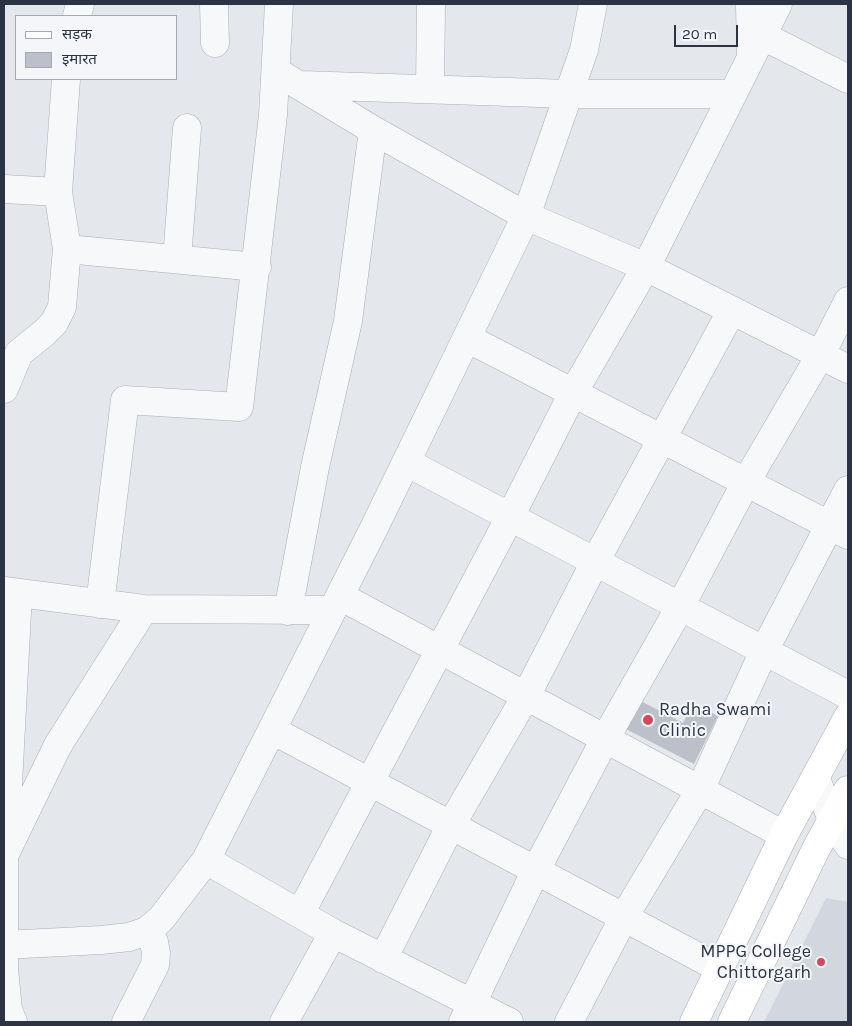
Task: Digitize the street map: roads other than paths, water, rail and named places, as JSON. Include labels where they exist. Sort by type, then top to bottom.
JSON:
[{"type":"main road","points":[[694,1022],[784,835],[848,717]]},
{"type":"main road","points":[[732,1022],[810,860],[848,790]]},
{"type":"street","points":[[214,4],[215,43]]},
{"type":"street","points":[[100,604],[126,400],[239,407],[257,267],[287,78],[279,4]]},
{"type":"street","points":[[430,89],[432,4]]},
{"type":"street","points":[[4,945],[101,940],[129,937],[146,931],[161,919],[206,860],[336,603],[526,216],[584,50],[593,4]]},
{"type":"street","points":[[750,4],[756,45]]},
{"type":"street","points":[[300,914],[510,517],[573,393],[646,267],[778,4]]},
{"type":"street","points":[[756,45],[848,79]]},
{"type":"street","points":[[287,78],[430,89],[569,94],[732,94]]},
{"type":"street","points":[[287,78],[373,130],[526,216],[646,267],[848,369]]},
{"type":"street","points":[[4,389],[11,351],[44,333],[54,323],[62,307],[67,249],[58,192],[66,80]]},
{"type":"street","points":[[177,259],[187,128]]},
{"type":"street","points":[[288,611],[315,467],[348,321],[373,130]]},
{"type":"street","points":[[4,189],[58,192]]},
{"type":"street","points":[[67,249],[257,267]]},
{"type":"street","points":[[467,1013],[536,870],[605,739],[680,607],[746,482],[821,354],[848,301]]},
{"type":"street","points":[[383,959],[451,825],[526,696],[595,562],[732,310]]},
{"type":"street","points":[[467,338],[839,530]]},
{"type":"street","points":[[406,462],[848,696]]},
{"type":"street","points":[[569,1022],[624,917],[700,790],[764,651],[839,530],[848,490]]},
{"type":"street","points":[[12,1022],[8,1010],[4,968],[4,856],[11,592],[144,609],[288,611],[336,603],[440,649],[784,835]]},
{"type":"street","points":[[4,856],[58,745],[144,609]]},
{"type":"street","points":[[272,730],[719,968]]},
{"type":"street","points":[[816,779],[832,820],[848,845]]},
{"type":"street","points":[[206,860],[333,933],[383,959],[467,1013],[509,1022]]},
{"type":"street","points":[[126,1022],[155,965],[155,947],[146,931]]},
{"type":"street","points":[[284,1022],[333,933]]},
{"type":"place","name":"Radha Swami Clinic","points":[[648,720]]},
{"type":"place","name":"MPPG College Chittorgarh","points":[[821,962]]}]
